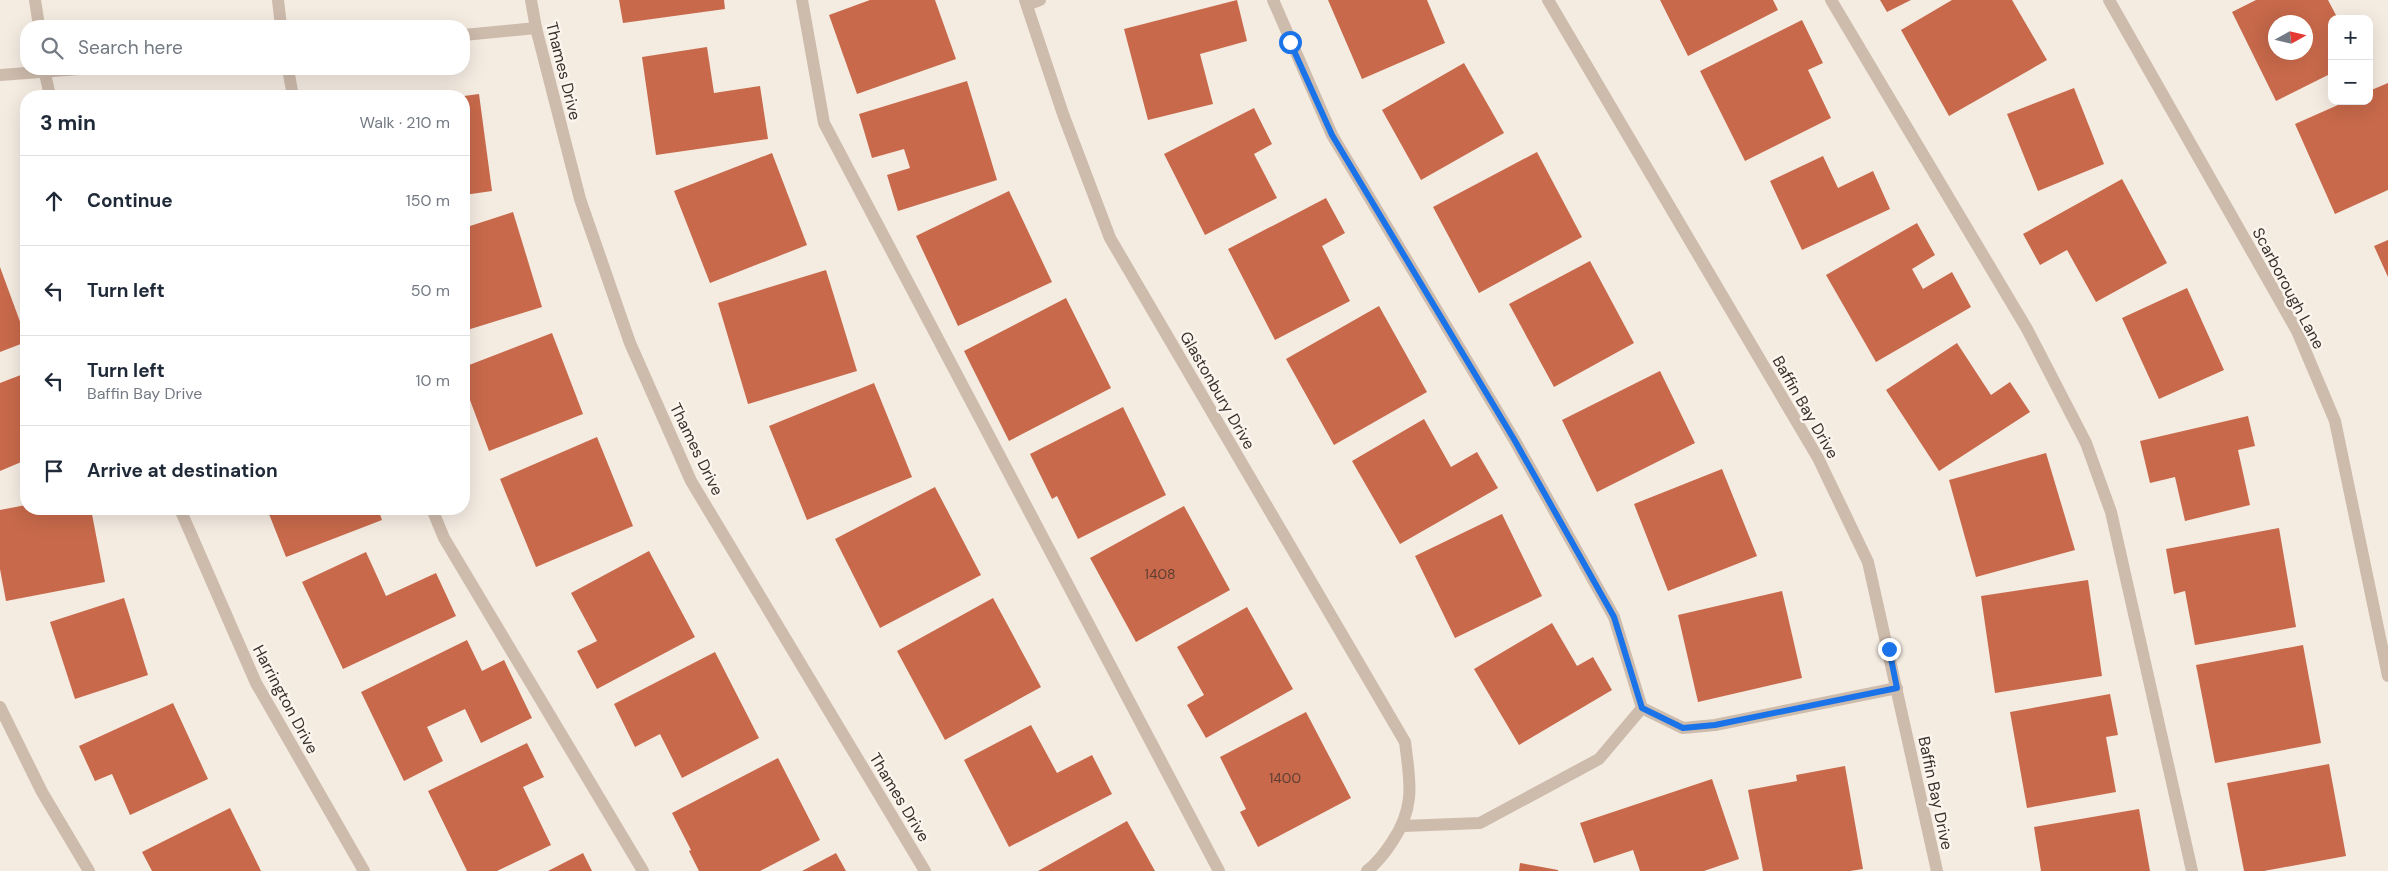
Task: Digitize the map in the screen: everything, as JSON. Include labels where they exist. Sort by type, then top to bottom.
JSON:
[{"type":"street","points":[[35,0],[38,20]]},
{"type":"street","points":[[278,0],[280,20]]},
{"type":"street","name":"Thames Drive","points":[[531,0],[536,28],[580,199],[630,343],[691,481],[925,871]]},
{"type":"street","points":[[802,0],[824,124],[1219,871]]},
{"type":"street","points":[[1026,2],[1040,0]]},
{"type":"street","points":[[1273,0],[1332,135],[1515,441],[1614,617],[1642,708],[1683,728],[1715,725],[1897,688]]},
{"type":"street","name":"Baffin Bay Drive","points":[[1548,0],[1818,458],[1868,562],[1937,871]]},
{"type":"street","points":[[1831,0],[2027,329],[2086,443],[2111,512],[2192,871]]},
{"type":"street","name":"Scarborough Lane","points":[[2109,0],[2297,331],[2336,420],[2388,676]]},
{"type":"street","name":"Glastonbury Drive","points":[[1026,2],[1063,114],[1110,238],[1404,742],[1410,782],[1410,803],[1403,826],[1380,861],[1368,871]]},
{"type":"street","points":[[470,34],[536,28]]},
{"type":"street","points":[[0,75],[20,73]]},
{"type":"street","points":[[45,75],[49,90]]},
{"type":"street","points":[[289,75],[293,90]]},
{"type":"street","name":"Harrington Drive","points":[[183,515],[256,683],[364,871]]},
{"type":"street","points":[[434,515],[444,538],[643,871]]},
{"type":"street","points":[[0,707],[42,792],[89,871]]},
{"type":"street","points":[[1403,826],[1480,823],[1599,759],[1642,708]]},
{"type":"building","points":[[619,0],[724,0],[725,9],[623,23]]},
{"type":"building","points":[[870,0],[935,0],[956,59],[857,94],[829,15]]},
{"type":"building","points":[[1237,0],[1247,41],[1200,54],[1213,104],[1148,120],[1124,29]]},
{"type":"building","points":[[1328,0],[1427,0],[1445,43],[1362,79]]},
{"type":"building","points":[[1660,0],[1773,0],[1778,10],[1688,56]]},
{"type":"building","points":[[1880,0],[1911,0],[1887,12]]},
{"type":"building","points":[[1952,0],[2012,0],[2047,60],[1949,116],[1901,30]]},
{"type":"building","points":[[2256,0],[2328,0],[2336,15],[2328,15],[2328,75],[2276,101],[2232,12]]},
{"type":"building","points":[[1802,20],[1823,63],[1808,70],[1831,118],[1745,161],[1700,71]]},
{"type":"building","points":[[707,47],[714,93],[760,86],[768,139],[656,155],[642,57]]},
{"type":"building","points":[[1464,63],[1504,133],[1421,180],[1382,110]]},
{"type":"building","points":[[967,81],[997,180],[898,211],[887,175],[910,168],[904,149],[872,158],[859,114]]},
{"type":"building","points":[[2388,83],[2388,190],[2335,214],[2295,124],[2338,105],[2373,105],[2373,89]]},
{"type":"building","points":[[2074,88],[2104,164],[2038,191],[2007,114]]},
{"type":"building","points":[[479,94],[492,191],[470,194],[470,95]]},
{"type":"building","points":[[1254,108],[1272,144],[1254,154],[1277,198],[1205,235],[1164,154]]},
{"type":"building","points":[[1537,152],[1582,237],[1479,293],[1433,207]]},
{"type":"building","points":[[772,153],[807,245],[710,283],[674,191]]},
{"type":"building","points":[[1823,156],[1838,188],[1873,171],[1890,209],[1802,250],[1770,181]]},
{"type":"building","points":[[2122,179],[2167,263],[2096,302],[2067,250],[2040,265],[2023,234]]},
{"type":"building","points":[[1009,191],[1052,282],[958,326],[916,236]]},
{"type":"building","points":[[1326,198],[1345,233],[1322,246],[1350,301],[1275,340],[1228,249]]},
{"type":"building","points":[[513,212],[542,307],[470,329],[470,226]]},
{"type":"building","points":[[1917,223],[1935,255],[1912,269],[1923,289],[1952,272],[1971,307],[1876,362],[1826,275]]},
{"type":"building","points":[[2388,240],[2388,277],[2374,246]]},
{"type":"building","points":[[1590,261],[1634,343],[1554,387],[1509,304]]},
{"type":"building","points":[[0,267],[20,322],[20,344],[0,352]]},
{"type":"building","points":[[826,270],[857,371],[748,404],[718,303]]},
{"type":"building","points":[[2187,288],[2224,370],[2159,399],[2122,318]]},
{"type":"building","points":[[1066,298],[1111,388],[1009,441],[964,351]]},
{"type":"building","points":[[1379,306],[1427,392],[1334,445],[1286,359]]},
{"type":"building","points":[[552,333],[583,414],[489,451],[470,400],[470,365]]},
{"type":"building","points":[[1957,343],[1991,395],[2010,382],[2030,412],[1939,471],[1886,390]]},
{"type":"building","points":[[1660,371],[1695,443],[1597,492],[1562,420]]},
{"type":"building","points":[[20,375],[20,463],[0,471],[0,383]]},
{"type":"building","points":[[874,383],[912,477],[807,520],[769,426]]},
{"type":"building","points":[[1123,407],[1166,495],[1078,539],[1057,496],[1052,499],[1030,454]]},
{"type":"building","points":[[2248,416],[2255,446],[2238,450],[2250,505],[2185,521],[2175,477],[2150,483],[2140,441]]},
{"type":"building","points":[[1424,419],[1451,467],[1477,452],[1498,488],[1400,544],[1352,461]]},
{"type":"building","points":[[597,437],[633,526],[536,567],[500,479]]},
{"type":"building","points":[[2046,453],[2075,550],[1976,577],[1949,480]]},
{"type":"building","points":[[1722,469],[1757,556],[1668,591],[1634,504]]},
{"type":"building","points":[[935,487],[981,575],[880,628],[835,539]]},
{"type":"building","points":[[20,506],[20,515],[92,515],[105,582],[6,601],[0,569],[0,510]]},
{"type":"building","points":[[1184,506],[1230,590],[1136,642],[1090,558]]},
{"type":"building","points":[[1502,514],[1542,596],[1455,638],[1415,556]]},
{"type":"building","points":[[269,515],[380,515],[382,520],[286,557]]},
{"type":"building","points":[[2279,528],[2296,627],[2195,645],[2185,591],[2174,594],[2166,549]]},
{"type":"building","points":[[649,551],[695,637],[597,689],[577,651],[597,641],[571,593]]},
{"type":"building","points":[[366,552],[386,596],[436,573],[456,616],[343,669],[302,582]]},
{"type":"building","points":[[2088,580],[2102,676],[1995,693],[1981,596]]},
{"type":"building","points":[[1782,591],[1802,678],[1698,702],[1678,615]]},
{"type":"building","points":[[124,598],[148,675],[75,699],[50,622]]},
{"type":"building","points":[[993,598],[1041,687],[945,740],[897,651]]},
{"type":"building","points":[[1247,607],[1293,689],[1206,738],[1187,705],[1204,695],[1177,647]]},
{"type":"building","points":[[1552,623],[1577,666],[1593,657],[1612,690],[1519,745],[1474,669]]},
{"type":"building","points":[[467,640],[482,671],[504,660],[532,718],[481,743],[465,709],[427,727],[443,761],[404,781],[361,692]]},
{"type":"building","points":[[2303,645],[2321,743],[2215,763],[2196,665]]},
{"type":"building","points":[[715,652],[759,738],[682,778],[660,734],[635,747],[614,704]]},
{"type":"building","points":[[2110,694],[2118,735],[2106,737],[2116,792],[2027,808],[2010,712]]},
{"type":"building","points":[[173,703],[208,779],[130,815],[112,774],[95,781],[79,746]]},
{"type":"building","points":[[1306,712],[1351,798],[1258,847],[1240,812],[1246,809],[1220,757]]},
{"type":"building","points":[[1031,725],[1057,773],[1092,755],[1112,794],[1009,847],[964,760]]},
{"type":"building","points":[[527,743],[544,777],[523,787],[551,845],[497,871],[467,871],[428,791]]},
{"type":"building","points":[[778,758],[820,840],[760,871],[699,871],[689,851],[691,850],[672,813]]},
{"type":"building","points":[[2329,764],[2346,856],[2264,871],[2244,871],[2227,783]]},
{"type":"building","points":[[1845,766],[1863,869],[1850,871],[1763,871],[1748,790],[1797,781],[1796,775]]},
{"type":"building","points":[[1712,779],[1739,859],[1704,871],[1640,871],[1633,850],[1594,863],[1580,823]]},
{"type":"building","points":[[230,808],[261,871],[152,871],[142,852]]},
{"type":"building","points":[[2139,809],[2150,871],[2041,871],[2034,827]]},
{"type":"building","points":[[1127,821],[1155,871],[1038,871]]},
{"type":"building","points":[[583,853],[592,871],[548,871]]},
{"type":"building","points":[[836,853],[846,871],[802,871]]},
{"type":"building","points":[[1520,863],[1558,870],[1558,871],[1519,871]]},
{"type":"route","points":[[1290,42],[1332,135],[1515,441],[1614,617],[1642,708],[1683,728],[1715,725],[1897,688],[1889,649]]}]
